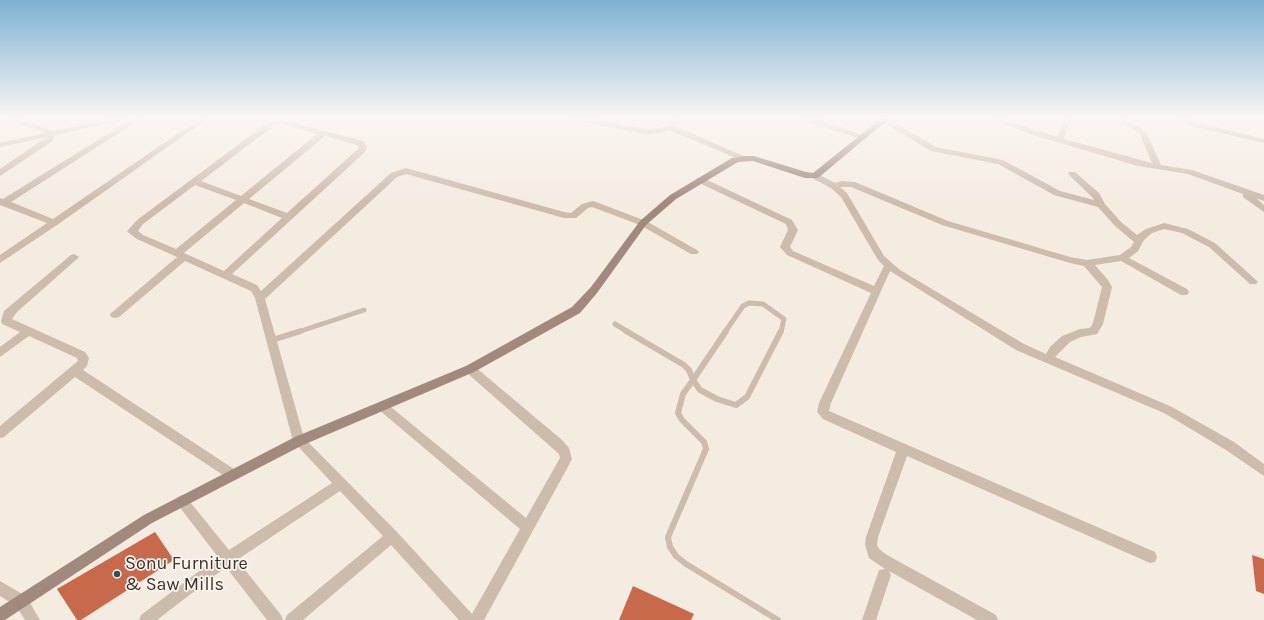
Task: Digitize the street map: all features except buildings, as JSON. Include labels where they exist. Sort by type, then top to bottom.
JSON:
[{"type":"street","points":[[0,173],[41,146]]},
{"type":"street","points":[[2,202],[93,146]]},
{"type":"street","points":[[0,260],[165,146]]},
{"type":"street","points":[[242,146],[140,222],[132,231],[140,237],[182,254],[254,288],[260,298],[299,441],[392,536],[468,620]]},
{"type":"street","points":[[115,314],[243,200],[308,146]]},
{"type":"street","points":[[225,275],[364,148],[362,146]]},
{"type":"street","points":[[715,146],[744,158]]},
{"type":"street","points":[[815,176],[852,146]]},
{"type":"street","points":[[929,146],[934,149],[1000,162],[1057,193],[1101,205]]},
{"type":"street","points":[[1080,146],[1142,164],[1189,172],[1264,198]]},
{"type":"street","points":[[1149,146],[1157,166]]},
{"type":"street","points":[[0,615],[148,518],[299,441],[470,368],[561,320],[576,310],[594,290],[643,224],[673,197],[735,160],[744,158],[754,158],[805,175],[815,176],[834,186],[847,199],[881,258],[888,266],[1014,343],[1048,360],[1168,410],[1230,446],[1264,471]]},
{"type":"street","points":[[260,298],[394,175],[402,171],[423,174],[564,215],[573,216],[585,206],[593,204],[643,224],[694,252]]},
{"type":"street","points":[[1072,174],[1096,195],[1101,205],[1118,224],[1138,241]]},
{"type":"street","points":[[700,180],[789,222],[793,230],[785,247],[790,253],[876,292]]},
{"type":"street","points":[[195,182],[289,217]]},
{"type":"street","points":[[834,186],[848,183],[852,184],[945,223],[1087,263],[1122,258],[1135,249],[1140,238],[1149,232],[1164,226],[1185,231],[1212,246],[1253,282]]},
{"type":"street","points":[[1238,189],[1264,209]]},
{"type":"street","points":[[2,202],[54,223]]},
{"type":"street","points":[[0,433],[75,371],[83,362],[84,358],[81,355],[6,321],[8,314],[74,257]]},
{"type":"street","points":[[1122,258],[1184,292]]},
{"type":"street","points":[[1048,360],[1054,350],[1066,339],[1080,333],[1093,331],[1098,324],[1107,287],[1106,282],[1087,263]]},
{"type":"street","points":[[888,266],[825,403],[824,412],[827,416],[835,421],[1150,557]]},
{"type":"street","points":[[0,353],[28,332]]},
{"type":"street","points":[[470,368],[558,444],[565,452],[566,459],[476,620]]},
{"type":"street","points":[[75,371],[234,475]]},
{"type":"street","points":[[382,406],[528,527]]},
{"type":"street","points":[[903,450],[872,537],[871,545],[874,553],[882,560],[991,620]]},
{"type":"street","points":[[146,620],[228,558],[341,484]]},
{"type":"street","points":[[182,501],[276,620]]},
{"type":"street","points":[[292,620],[392,536]]},
{"type":"street","points":[[868,620],[884,576]]},
{"type":"street","points":[[0,588],[21,601],[33,620]]},
{"type":"lane","points":[[615,324],[679,360],[688,370],[693,380],[700,390],[717,399],[736,405],[747,397],[781,332],[784,320],[772,309],[763,304],[749,303],[744,306],[693,380],[683,394],[678,413],[682,420],[704,442],[706,449],[668,537],[670,547],[676,556],[686,564],[759,610],[778,620]]},
{"type":"lane","points":[[272,340],[364,310]]},
{"type":"place","name":"Sonu Furniture & Saw Mills","points":[[117,574]]}]
